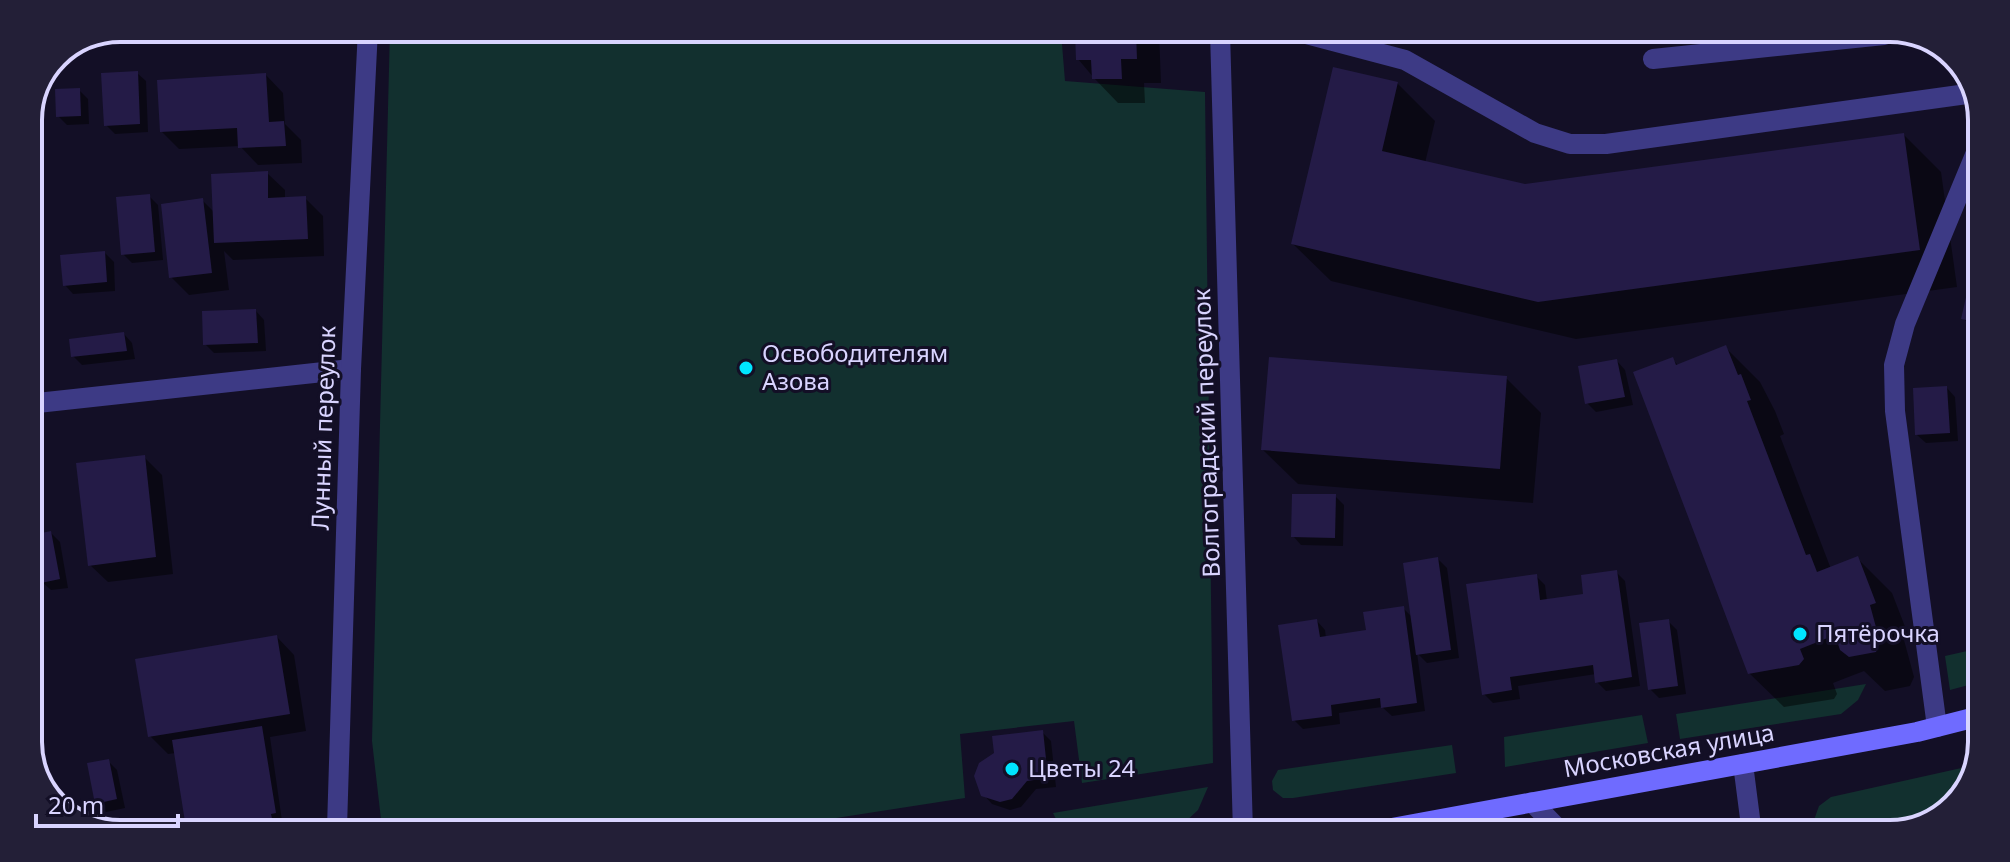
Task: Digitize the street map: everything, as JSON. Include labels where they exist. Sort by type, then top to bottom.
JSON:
[{"type":"main road","name":"Московская улица","points":[[1435,820],[1968,719]]},
{"type":"street","name":"Лунный переулок","points":[[337,820],[351,369],[367,42]]},
{"type":"street","name":"Волгоградский переулок","points":[[1220,42],[1243,820]]},
{"type":"street","points":[[1337,42],[1405,60],[1535,133],[1570,144],[1606,144],[1963,94]]},
{"type":"street","points":[[1653,59],[1817,42]]},
{"type":"street","points":[[1937,727],[1895,411],[1894,365],[1905,324],[1968,172]]},
{"type":"street","points":[[42,402],[351,369]]},
{"type":"street","points":[[1743,764],[1750,820]]},
{"type":"street","points":[[1532,802],[1549,820]]},
{"type":"green space","points":[[390,42],[1062,42],[1065,81],[1205,92],[1213,763],[1082,783],[1074,721],[960,734],[965,798],[823,820],[381,820],[372,741]]},
{"type":"green space","points":[[1968,651],[1968,685],[1950,690],[1945,656]]},
{"type":"green space","points":[[1866,684],[1858,700],[1841,714],[1680,739],[1676,714]]},
{"type":"green space","points":[[1642,715],[1648,743],[1505,767],[1504,737]]},
{"type":"green space","points":[[1452,745],[1456,773],[1293,798],[1283,798],[1273,790],[1272,781],[1278,770]]},
{"type":"green space","points":[[1963,768],[1958,781],[1945,797],[1933,807],[1910,817],[1814,820],[1819,806],[1831,797]]},
{"type":"green space","points":[[1208,787],[1198,810],[1187,820],[1056,820],[1053,813]]},
{"type":"building","points":[[1075,42],[1136,42],[1137,59],[1121,59],[1122,79],[1092,79],[1091,60],[1076,60]]},
{"type":"building","points":[[1333,67],[1398,82],[1382,151],[1525,184],[1904,133],[1920,250],[1538,302],[1291,244]]},
{"type":"building","points":[[138,71],[140,124],[104,126],[101,73]]},
{"type":"building","points":[[266,73],[269,122],[284,121],[286,146],[238,148],[237,128],[160,132],[157,80]]},
{"type":"building","points":[[80,88],[81,116],[56,117],[55,89]]},
{"type":"building","points":[[268,171],[268,198],[306,196],[308,239],[214,243],[211,174]]},
{"type":"building","points":[[150,194],[155,252],[121,255],[116,197]]},
{"type":"building","points":[[203,198],[212,273],[169,278],[161,204]]},
{"type":"building","points":[[105,251],[107,282],[63,286],[60,255]]},
{"type":"building","points":[[1968,289],[1968,320],[1961,319]]},
{"type":"building","points":[[256,309],[258,343],[203,345],[202,311]]},
{"type":"building","points":[[124,332],[127,351],[71,357],[69,339]]},
{"type":"building","points":[[1726,345],[1751,400],[1747,401],[1806,555],[1810,554],[1817,572],[1858,556],[1876,603],[1870,605],[1880,642],[1876,652],[1849,657],[1840,650],[1835,635],[1800,649],[1804,659],[1799,665],[1748,674],[1633,372],[1673,357],[1676,365]]},
{"type":"building","points":[[1269,357],[1507,376],[1500,469],[1261,450]]},
{"type":"building","points":[[1617,359],[1625,397],[1585,404],[1578,366]]},
{"type":"building","points":[[1947,386],[1950,433],[1915,435],[1913,388]]},
{"type":"building","points":[[145,455],[156,557],[88,566],[76,463]]},
{"type":"building","points":[[1292,494],[1336,494],[1335,538],[1291,537]]},
{"type":"building","points":[[51,531],[60,579],[42,583],[42,533]]},
{"type":"building","points":[[1438,557],[1451,650],[1416,655],[1403,563]]},
{"type":"building","points":[[1617,570],[1632,677],[1595,683],[1593,665],[1510,677],[1512,690],[1482,695],[1466,584],[1537,574],[1540,600],[1583,594],[1581,575]]},
{"type":"building","points":[[1404,606],[1417,703],[1381,708],[1380,698],[1331,705],[1332,716],[1292,721],[1278,625],[1317,619],[1320,637],[1366,630],[1363,612]]},
{"type":"building","points":[[1669,619],[1678,686],[1648,690],[1639,623]]},
{"type":"building","points":[[277,635],[290,714],[148,737],[135,659]]},
{"type":"building","points":[[262,726],[276,813],[271,814],[272,820],[185,820],[172,740]]},
{"type":"building","name":"Цветы 24","points":[[1043,730],[1048,778],[1027,781],[1012,799],[1000,802],[981,796],[974,776],[979,763],[994,753],[992,736]]},
{"type":"building","points":[[109,759],[117,799],[95,804],[87,763]]},
{"type":"place","name":"Освободителям Азова","points":[[746,368]]},
{"type":"place","name":"Пятёрочка","points":[[1800,634]]},
{"type":"place","name":"Цветы 24","points":[[1012,769]]}]
